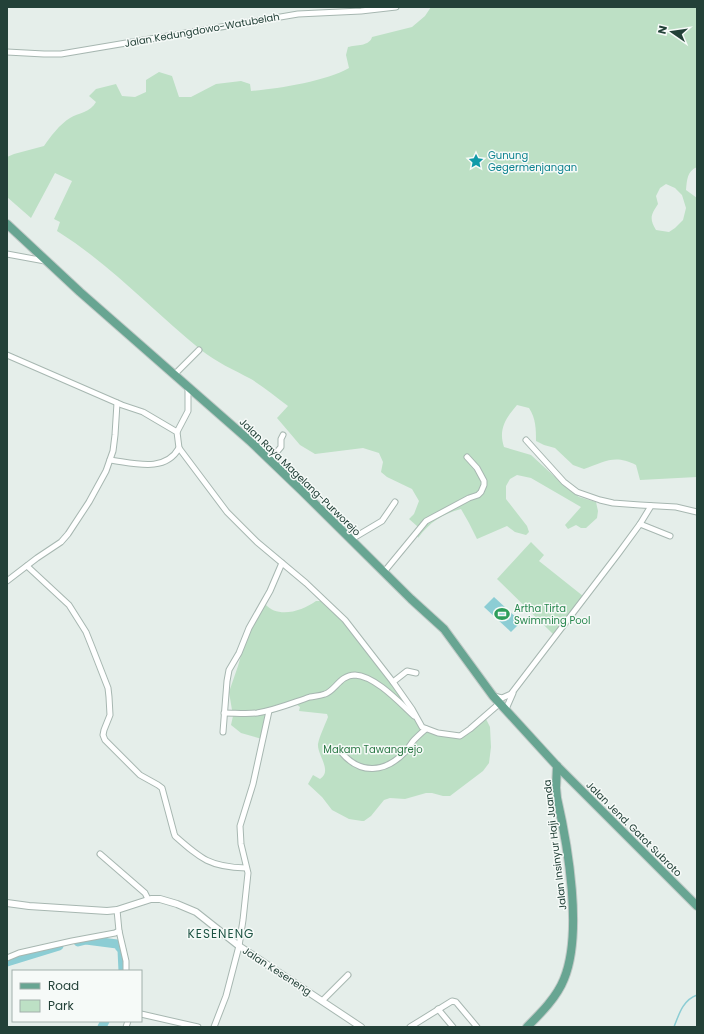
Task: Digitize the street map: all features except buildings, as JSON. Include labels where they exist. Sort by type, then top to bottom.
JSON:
[{"type":"main road","name":"Jalan Raya Magelang-Purworejo","points":[[7,224],[80,292],[270,460],[350,540],[444,629],[493,696],[557,766]]},
{"type":"main road","name":"Jalan Jend. Gatot Subroto","points":[[557,766],[697,906]]},
{"type":"main road","name":"Jalan Insinyur Haji Juanda","points":[[528,1027],[549,1003],[562,985],[567,970],[571,946],[573,912],[571,883],[557,793],[557,766]]},
{"type":"street","name":"Jalan Kedungdowo-Watubelah","points":[[7,52],[61,54],[298,14],[361,12],[396,7]]},
{"type":"street","points":[[7,254],[48,261]]},
{"type":"street","points":[[174,375],[199,350]]},
{"type":"street","points":[[7,355],[117,403],[142,412],[177,432]]},
{"type":"street","points":[[188,386],[188,411],[177,432],[179,448],[233,519],[257,542],[339,613],[393,682],[412,709],[421,726],[438,733],[460,736],[503,706],[514,690]]},
{"type":"street","points":[[7,581],[61,542],[68,534],[88,502],[106,471],[110,460],[114,445],[117,403]]},
{"type":"street","points":[[270,460],[281,447],[281,439],[283,435]]},
{"type":"street","points":[[526,440],[564,482],[578,492],[613,503],[676,506],[697,512]]},
{"type":"street","points":[[110,460],[158,464],[167,461],[179,448]]},
{"type":"street","points":[[384,572],[426,521],[482,492],[484,481],[477,468],[467,457]]},
{"type":"street","points":[[350,540],[382,521],[395,502]]},
{"type":"street","points":[[493,696],[504,698],[509,696],[514,690],[640,524],[651,506]]},
{"type":"street","points":[[640,524],[670,536]]},
{"type":"street","points":[[223,732],[226,681],[229,670],[239,653],[249,628],[270,590],[282,563]]},
{"type":"street","points":[[28,566],[69,605],[86,632],[105,681],[109,697],[110,715],[104,730],[103,735],[105,740],[140,775],[162,788],[171,826],[175,836],[186,846],[195,854],[211,863],[231,868],[246,868]]},
{"type":"street","points":[[393,682],[407,671],[416,673]]},
{"type":"street","points":[[224,713],[252,713],[269,711],[311,697],[326,694],[342,680],[356,675],[381,687],[416,718]]},
{"type":"street","points":[[214,1027],[228,989],[239,946],[248,871],[246,868],[240,835],[240,826],[253,784],[269,711]]},
{"type":"street","points":[[341,752],[347,760],[356,765],[370,769],[381,767],[391,763],[405,752],[415,739],[426,729]]},
{"type":"street","points":[[100,854],[145,893],[148,899]]},
{"type":"street","name":"Jalan Keseneng","points":[[7,903],[95,911],[117,910],[148,899],[160,899],[177,904],[196,912],[239,946],[358,1026]]},
{"type":"street","points":[[117,910],[126,970]]},
{"type":"street","points":[[7,958],[72,941],[119,931]]},
{"type":"street","points":[[322,1001],[348,975]]},
{"type":"street","points":[[410,1027],[451,1001],[455,1001],[477,1027]]},
{"type":"street","points":[[438,1009],[453,1027]]},
{"type":"street","points":[[142,1014],[198,1027]]},
{"type":"street","points":[[418,1022],[422,1027]]},
{"type":"green space","points":[[431,7],[697,7],[697,167],[689,173],[686,190],[697,198],[697,477],[640,480],[636,465],[622,460],[610,460],[584,469],[573,465],[555,448],[536,441],[535,424],[529,408],[517,405],[504,424],[502,441],[504,447],[531,455],[579,497],[596,502],[598,511],[597,518],[586,528],[581,528],[576,525],[568,529],[565,525],[581,507],[531,478],[517,475],[510,479],[506,486],[506,499],[527,526],[529,532],[526,535],[515,532],[507,526],[477,539],[461,509],[448,513],[437,519],[427,527],[418,538],[417,526],[409,519],[414,514],[419,501],[412,489],[387,477],[381,472],[383,462],[379,453],[363,448],[315,454],[300,445],[277,418],[288,406],[256,382],[219,362],[201,350],[95,258],[57,231],[60,222],[54,219],[72,181],[55,173],[31,218],[7,197],[7,157],[44,146],[66,121],[73,116],[88,110],[94,105],[96,102],[89,96],[96,89],[116,84],[122,96],[135,97],[146,92],[146,80],[159,72],[172,76],[179,97],[191,97],[216,84],[241,81],[250,84],[251,91],[302,84],[340,73],[349,68],[346,55],[348,47],[366,44],[372,37],[412,27],[425,16]],"holes":[[[666,184],[675,188],[682,195],[686,208],[683,220],[669,232],[656,230],[652,222],[652,214],[658,204],[656,196],[660,188]]]},
{"type":"green space","points":[[531,542],[544,555],[539,561],[583,596],[553,634],[497,579]]},
{"type":"green space","name":"Makam Tawangrejo","points":[[316,601],[323,601],[338,615],[398,691],[415,718],[427,729],[462,737],[486,719],[490,727],[491,747],[489,763],[483,771],[450,796],[426,793],[405,799],[390,798],[384,800],[371,816],[364,821],[349,819],[332,810],[322,797],[308,784],[313,775],[320,779],[324,776],[325,767],[318,744],[328,717],[327,714],[299,711],[300,707],[296,704],[269,714],[262,739],[241,733],[231,725],[233,716],[229,692],[248,630],[265,604],[270,609],[276,611],[290,612],[304,608]]},
{"type":"water","name":"Artha Tirta Swimming Pool","points":[[494,597],[521,622],[511,632],[484,607]]},
{"type":"waterway","points":[[78,942],[86,940],[117,944],[122,950],[123,970]]},
{"type":"waterway","points":[[7,962],[59,946]]},
{"type":"waterway","points":[[674,1027],[685,1004],[688,1000],[697,995]]},
{"type":"waterway","points":[[102,1027],[104,1022]]},
{"type":"place","name":"Gunung Gegermenjangan","points":[[476,161]]},
{"type":"place","name":"Artha Tirta Swimming Pool","points":[[502,614]]},
{"type":"district","name":"KESENENG","points":[[221,933]]}]
